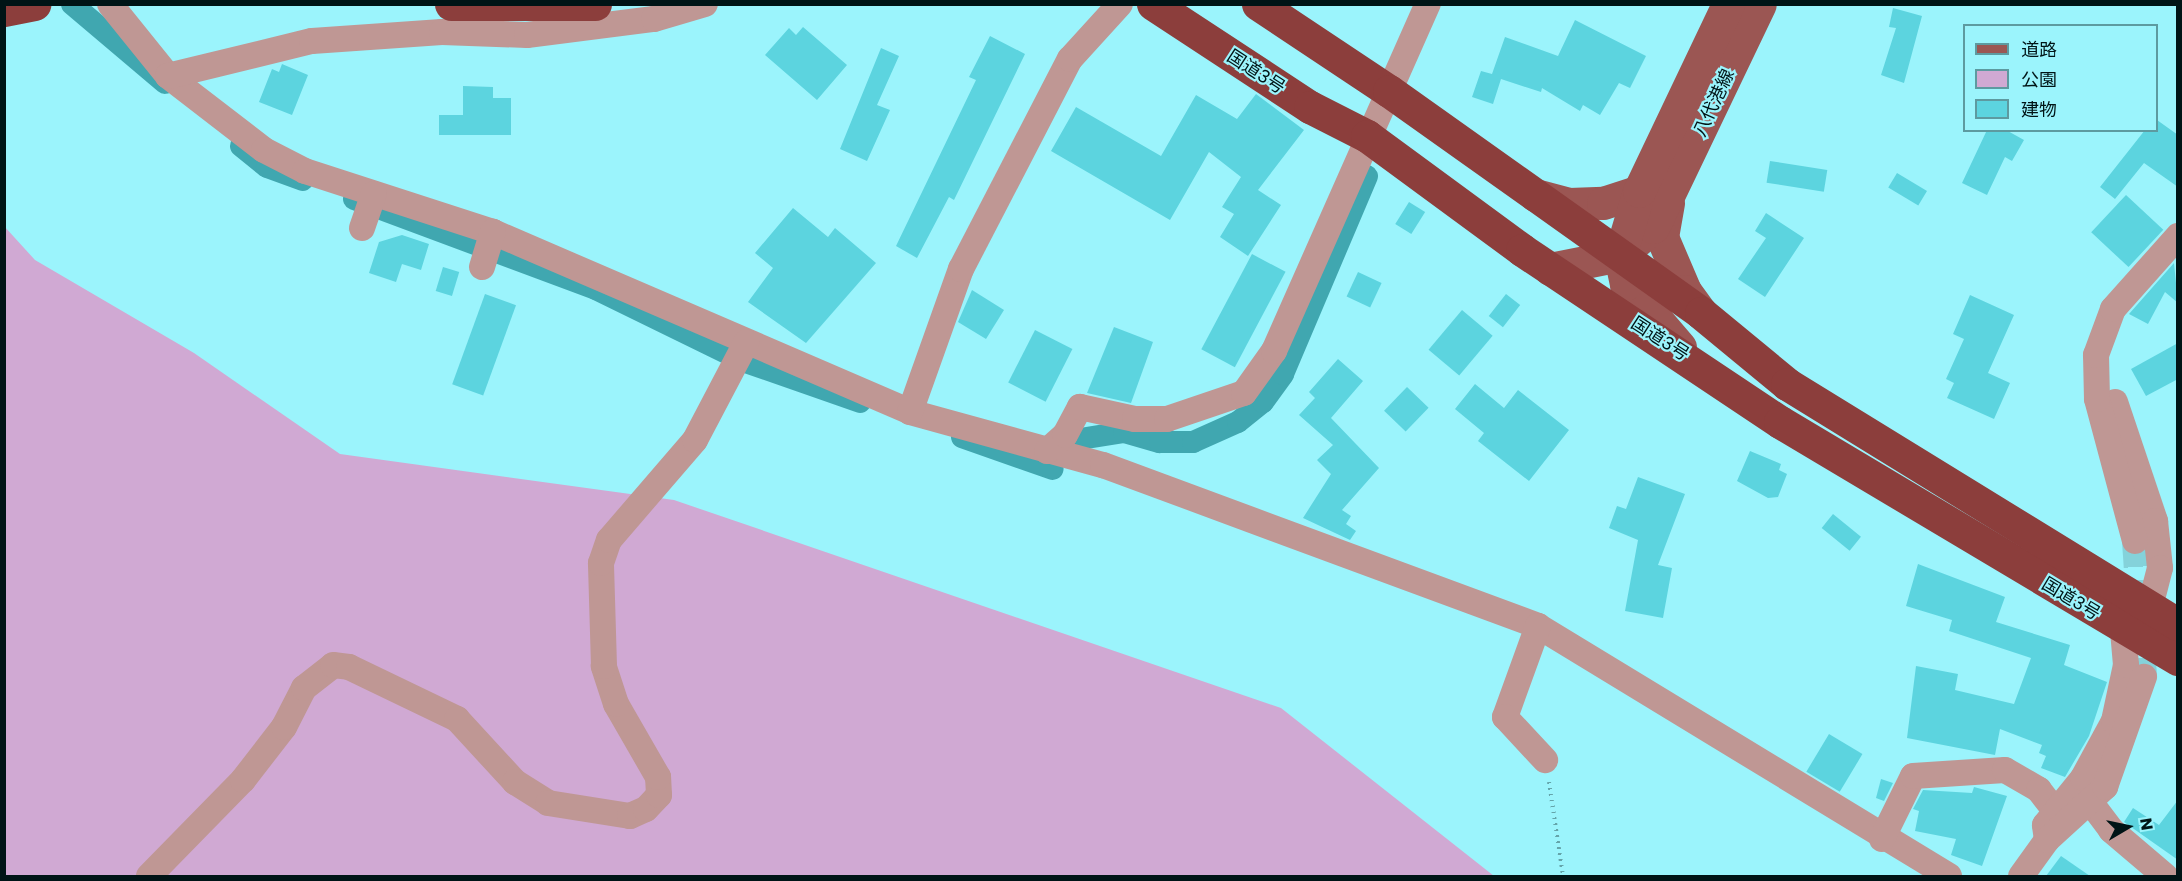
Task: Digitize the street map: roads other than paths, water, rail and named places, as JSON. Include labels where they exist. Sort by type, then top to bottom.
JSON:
[{"type":"highway","points":[[4,10],[34,4]]},
{"type":"highway","points":[[451,4],[596,4]]},
{"type":"highway","name":"国道3号","points":[[1153,4],[1310,107],[1367,136],[1550,269],[1689,357],[1780,422],[2123,630],[2178,659]]},
{"type":"highway","name":"国道3号","points":[[1258,4],[1389,91],[1701,313],[1787,384],[2167,617]]},
{"type":"main road","name":"八代港線","points":[[1550,269],[1620,255],[1653,227],[1653,196],[1728,4]]},
{"type":"main road","name":"八代港線","points":[[1701,313],[1685,291],[1662,237],[1653,196],[1760,4]]},
{"type":"main road","points":[[1535,195],[1569,204],[1603,203],[1653,196]]},
{"type":"main road","points":[[1620,255],[1626,284],[1689,357]]},
{"type":"street","points":[[110,4],[168,76],[264,150],[374,195],[493,232],[910,412],[1114,469],[1538,626],[1700,721],[1882,839],[1949,876]]},
{"type":"street","points":[[168,76],[312,41],[442,32],[527,35],[654,20],[705,4]]},
{"type":"street","points":[[910,412],[962,269],[1070,59],[1120,4]]},
{"type":"street","points":[[1047,451],[1065,435],[1080,407],[1135,419],[1167,418],[1244,393],[1274,351],[1367,136],[1428,4]]},
{"type":"street","points":[[362,228],[374,195]]},
{"type":"street","points":[[482,267],[493,232]]},
{"type":"street","points":[[2135,541],[2097,399],[2096,355],[2113,309],[2178,236]]},
{"type":"street","points":[[149,876],[243,780],[284,727],[304,688],[333,665],[349,667],[457,719],[515,782],[548,803],[630,816],[646,809],[659,795],[658,777],[616,704],[604,666],[601,563],[609,540],[695,440],[731,379],[746,343]]},
{"type":"street","points":[[2096,355],[2155,521],[2169,572],[2167,617]]},
{"type":"street","points":[[1538,626],[1505,717],[1545,760]]},
{"type":"street","points":[[2048,840],[2045,825],[2054,809],[2083,778],[2114,721],[2126,665],[2123,630]]},
{"type":"street","points":[[2021,876],[2048,840],[2091,804],[2105,787],[2144,676]]},
{"type":"street","points":[[1882,839],[1913,776],[2005,770],[2039,790],[2054,809]]},
{"type":"street","points":[[2091,804],[2111,830],[2165,876]]},
{"type":"waterway","points":[[72,4],[165,83]]},
{"type":"waterway","points":[[241,146],[267,167],[303,180]]},
{"type":"waterway","points":[[1074,440],[1124,432],[1160,442],[1193,442],[1238,422],[1263,402],[1283,374],[1367,176]]},
{"type":"waterway","points":[[354,199],[596,289],[743,361],[860,402]]},
{"type":"waterway","points":[[962,437],[1053,469]]},
{"type":"tunnel","points":[[2135,541],[2144,677]]}]
